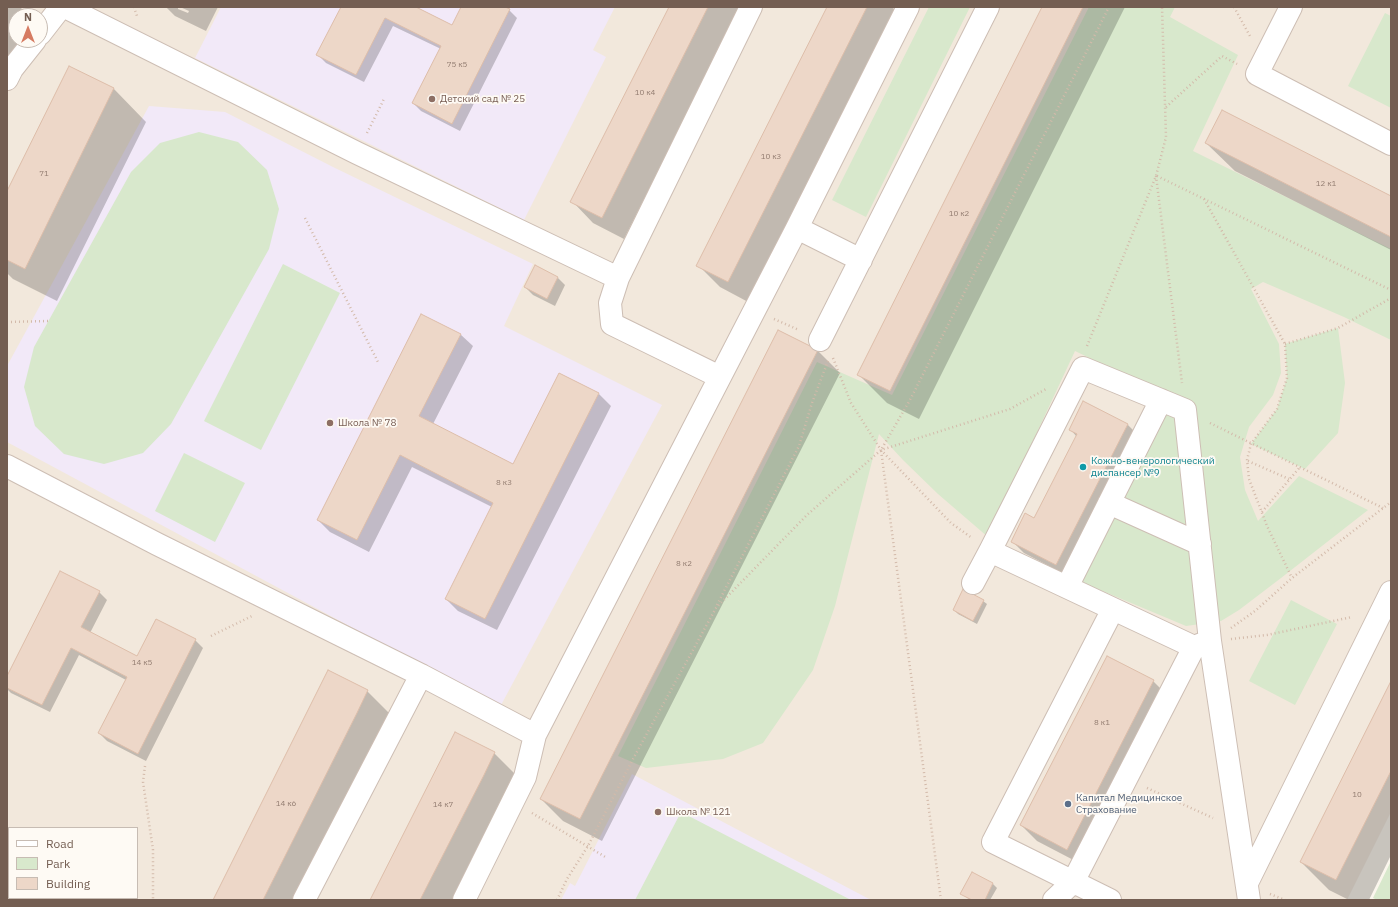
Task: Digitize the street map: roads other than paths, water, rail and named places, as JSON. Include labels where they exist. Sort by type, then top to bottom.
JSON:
[{"type":"lane","points":[[48,24],[61,7]]},
{"type":"lane","points":[[65,7],[357,153],[618,278]]},
{"type":"lane","points":[[720,377],[612,324],[610,303],[618,278],[751,7]]},
{"type":"lane","points":[[464,900],[525,777],[536,735],[908,7]]},
{"type":"lane","points":[[820,340],[988,7]]},
{"type":"lane","points":[[1284,9],[1261,68],[1391,144]]},
{"type":"lane","points":[[7,79],[12,69],[29,48]]},
{"type":"lane","points":[[796,228],[861,260]]},
{"type":"lane","points":[[973,583],[1083,368],[1185,410],[1200,544],[1202,644],[1239,830],[1248,892]]},
{"type":"lane","points":[[1067,587],[1161,400]]},
{"type":"lane","points":[[7,466],[157,544],[421,675],[536,735]]},
{"type":"lane","points":[[1109,503],[1200,544]]},
{"type":"lane","points":[[990,551],[1113,609],[1202,644]]},
{"type":"lane","points":[[1248,892],[1387,601]]},
{"type":"lane","points":[[1110,900],[993,842],[1113,609]]},
{"type":"lane","points":[[1054,900],[1073,882],[1127,778],[1202,644]]},
{"type":"lane","points":[[304,900],[421,675]]},
{"type":"place","name":"Детский сад № 25","points":[[432,99]]},
{"type":"place","name":"Школа № 78","points":[[330,423]]},
{"type":"place","name":"Кожно-венерологический диспансер №9","points":[[1083,467]]},
{"type":"place","name":"Капитал Медицинское Страхование","points":[[1068,804]]},
{"type":"place","name":"Школа № 121","points":[[658,812]]}]
